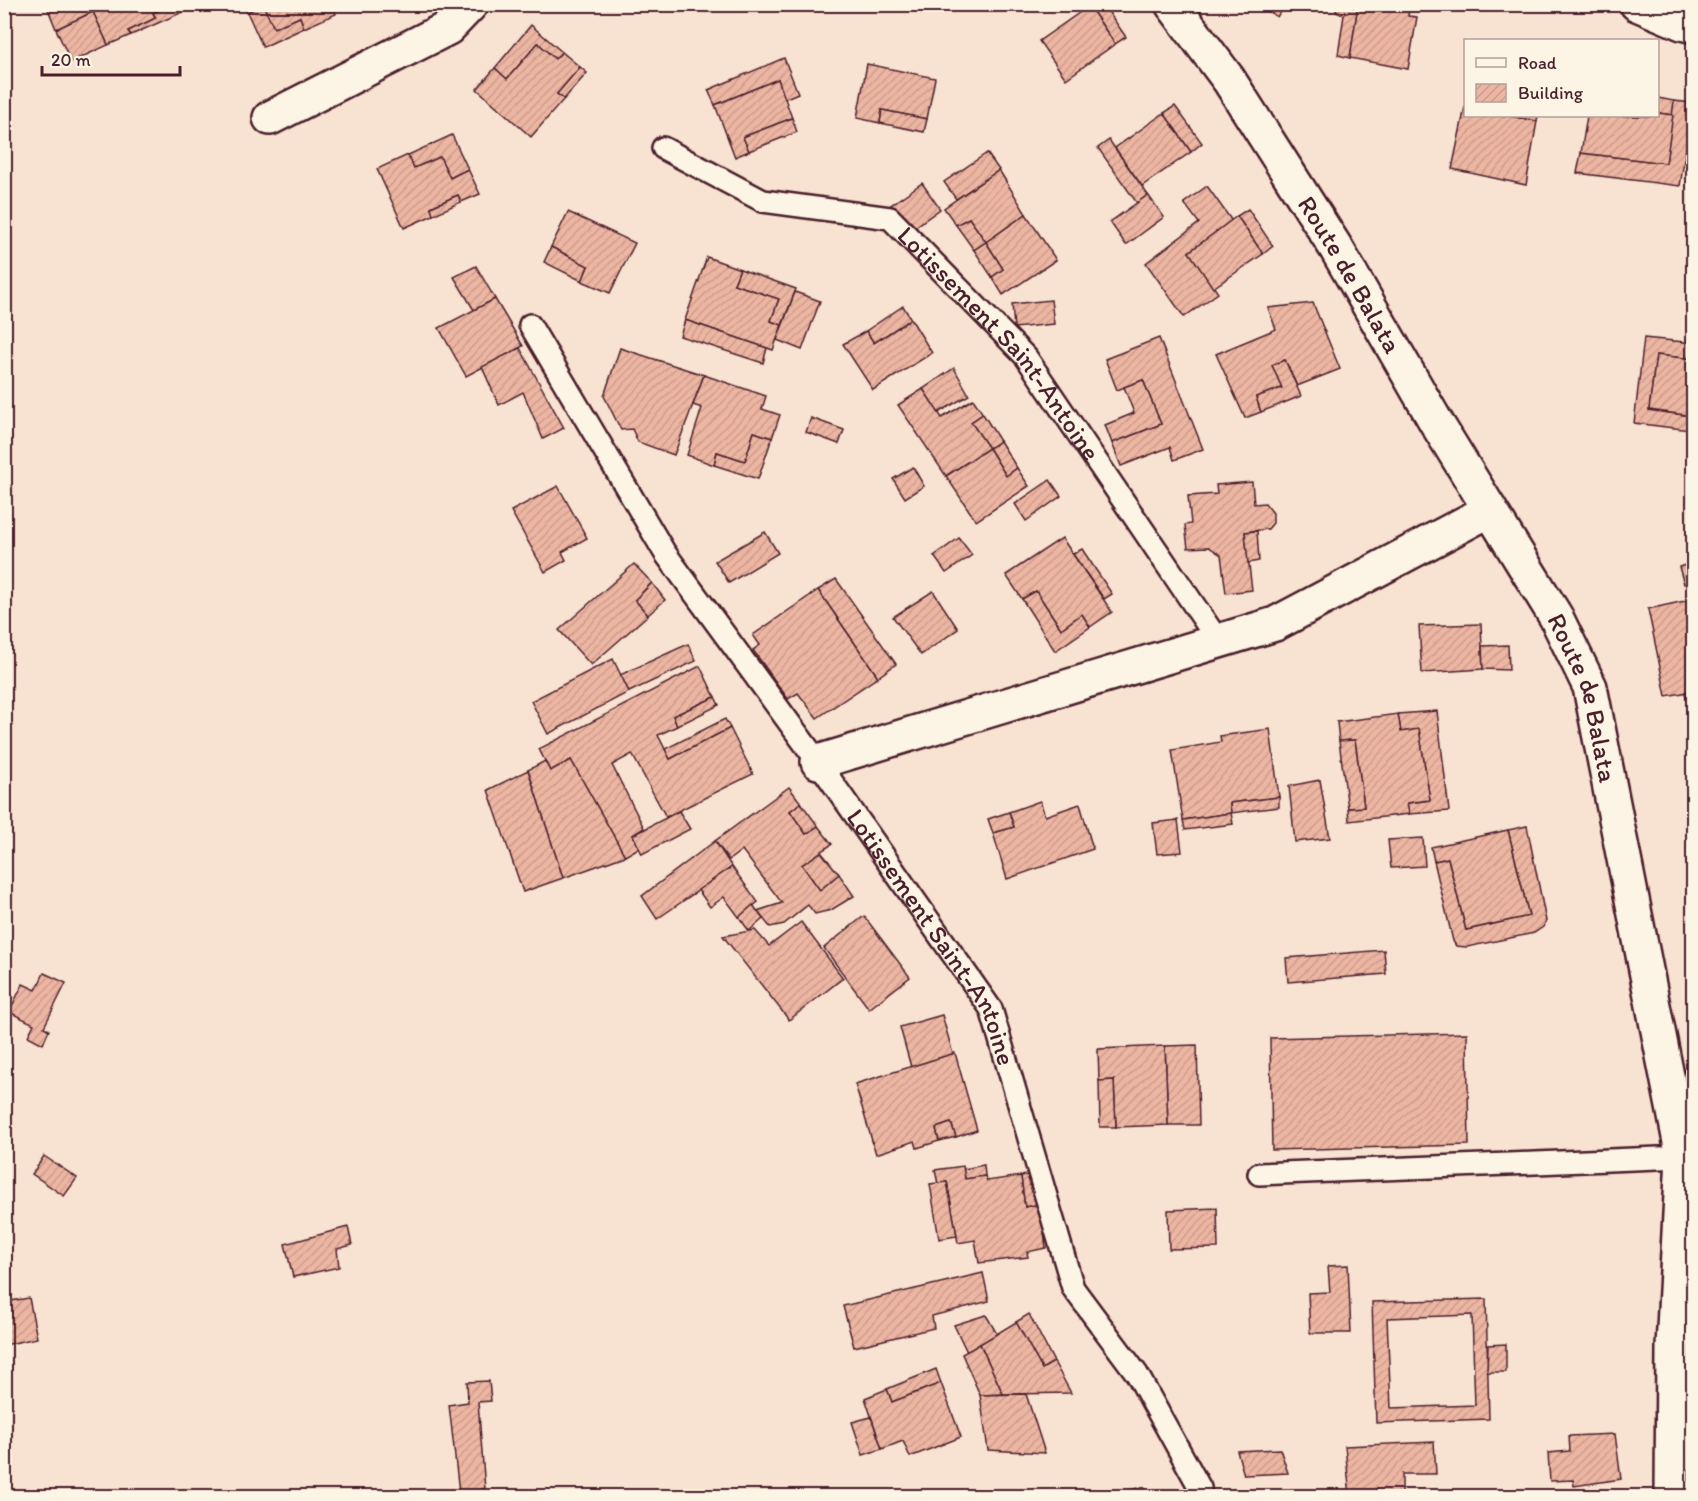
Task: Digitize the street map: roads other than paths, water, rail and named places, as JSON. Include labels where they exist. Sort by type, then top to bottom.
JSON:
[{"type":"main road","points":[[270,118],[448,28],[471,4]]},
{"type":"main road","name":"Route de Balata","points":[[1172,4],[1228,80],[1336,248],[1436,422],[1556,617],[1590,687],[1683,1157],[1673,1347],[1672,1497]]},
{"type":"main road","points":[[1637,4],[1694,26]]},
{"type":"main road","points":[[818,762],[1275,624],[1490,510]]},
{"type":"lane","name":"Lotissement Saint-Antoine","points":[[663,148],[763,201],[890,218],[1026,357],[1219,642]]},
{"type":"lane","name":"Lotissement Saint-Antoine","points":[[530,325],[665,553],[818,762],[991,1009],[1073,1288],[1137,1374],[1200,1488],[1201,1497]]},
{"type":"lane","points":[[1258,1174],[1683,1157]]}]
